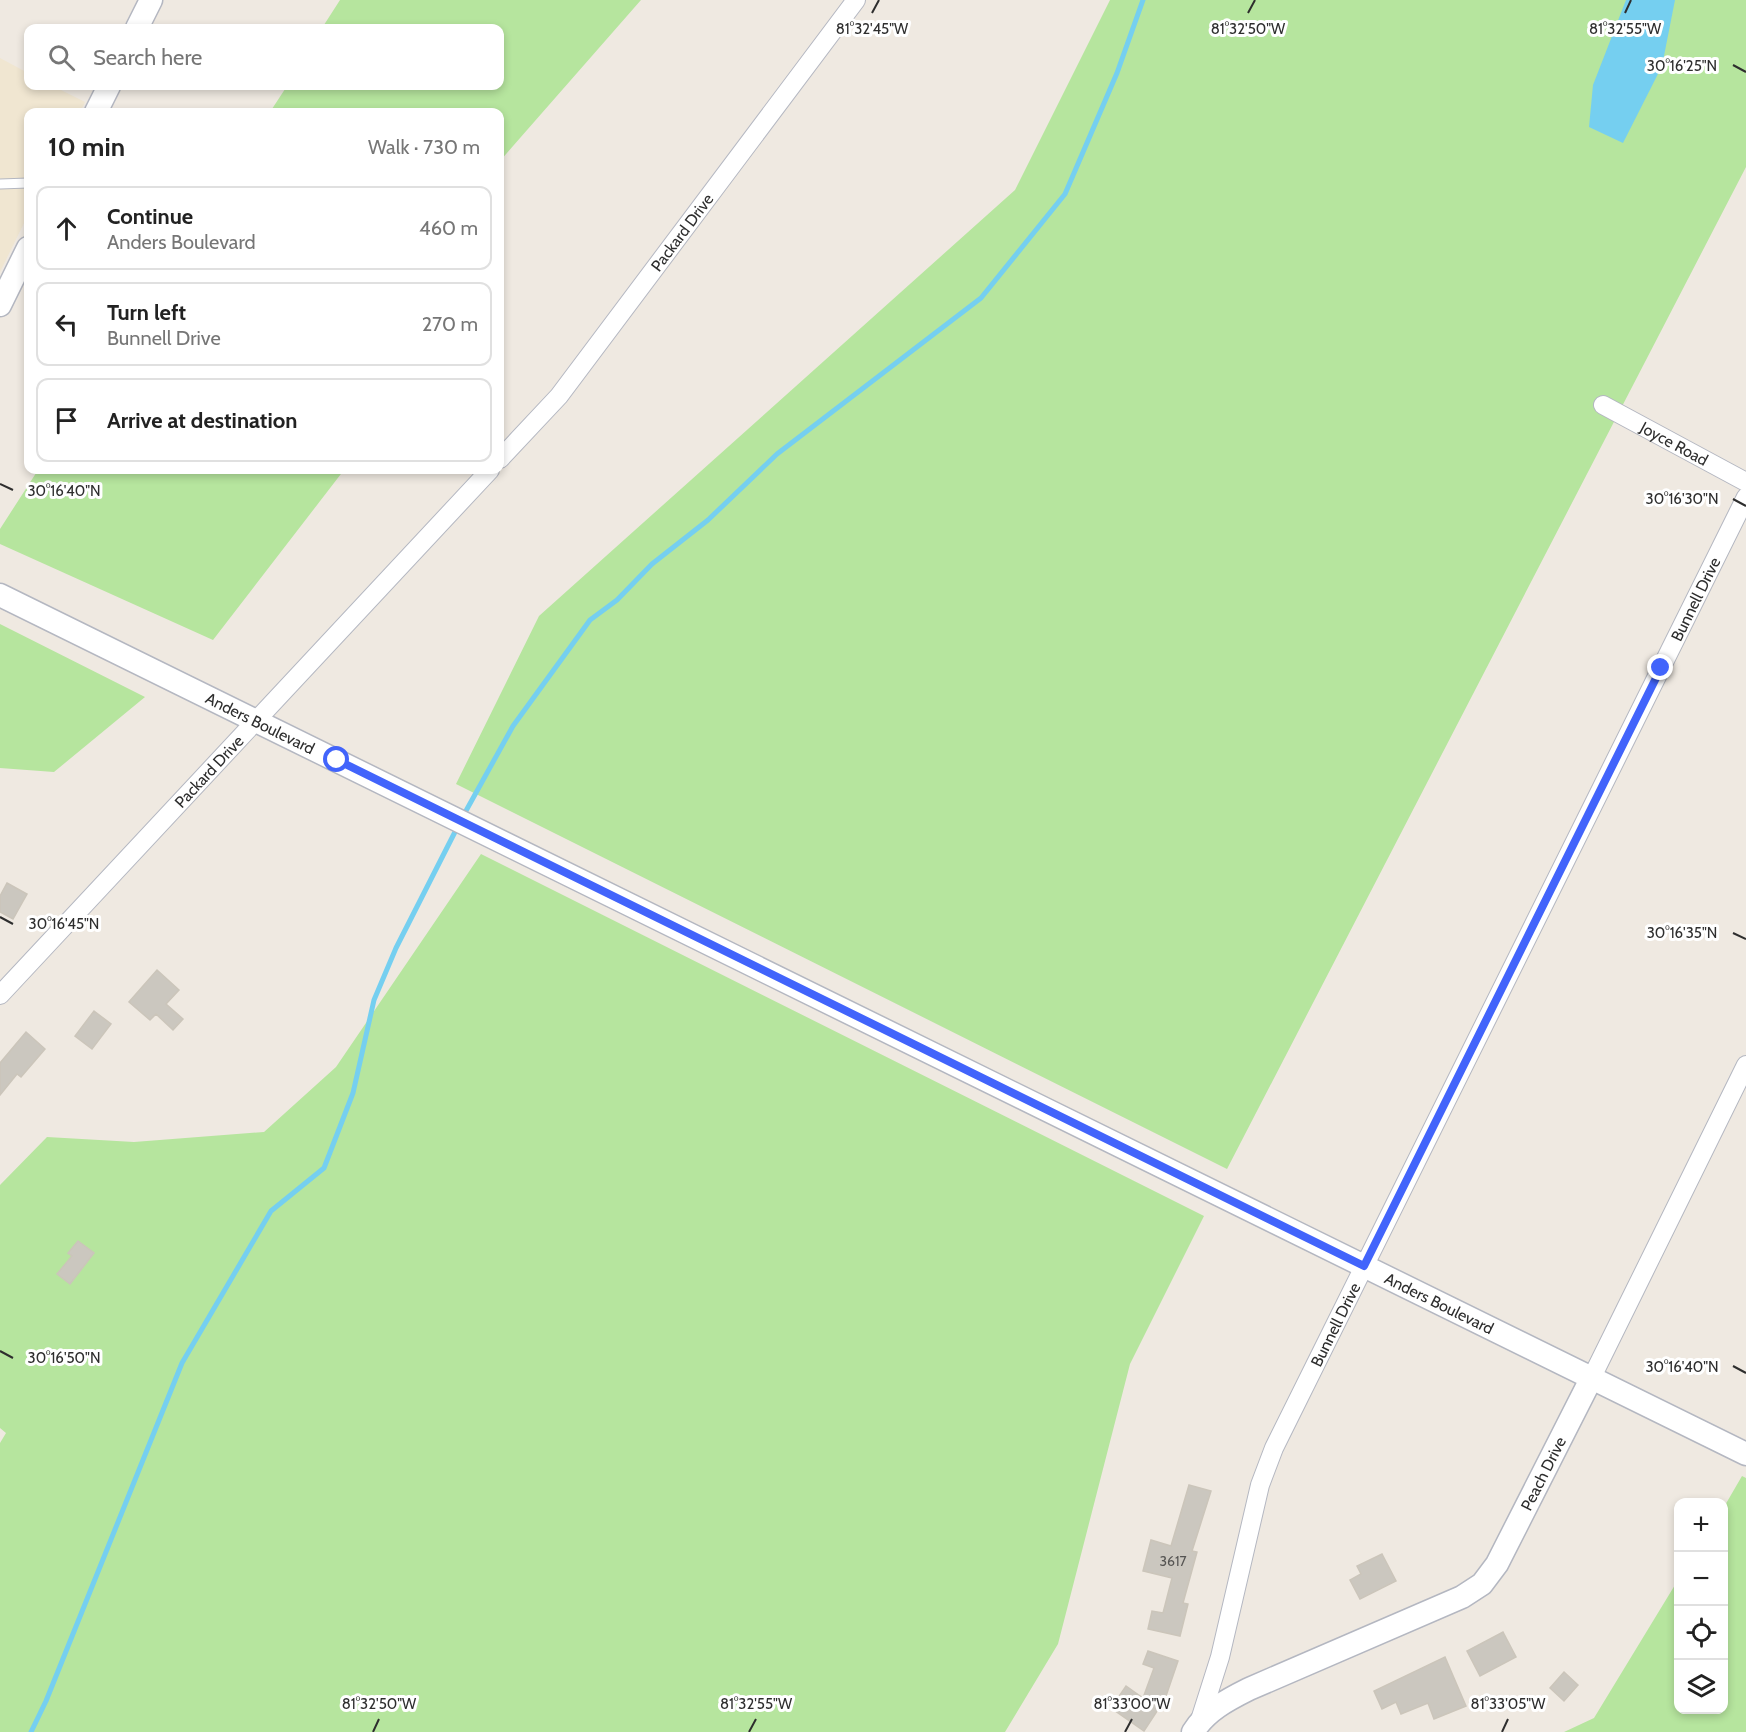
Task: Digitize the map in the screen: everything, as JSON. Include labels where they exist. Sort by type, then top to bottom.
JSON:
[{"type":"street","points":[[139,24],[151,0]]},
{"type":"street","name":"Packard Drive","points":[[504,455],[559,396],[856,0]]},
{"type":"street","points":[[98,108],[107,90]]},
{"type":"street","points":[[0,305],[24,256]]},
{"type":"street","name":"Joyce Road","points":[[1603,405],[1746,482]]},
{"type":"street","name":"Packard Drive","points":[[0,995],[486,474]]},
{"type":"street","name":"Bunnell Drive","points":[[1196,1726],[1220,1657],[1260,1485],[1275,1448],[1746,496]]},
{"type":"street","name":"Anders Boulevard","points":[[0,595],[1746,1454]]},
{"type":"street","name":"Peach Drive","points":[[1196,1726],[1222,1703],[1249,1689],[1429,1613],[1482,1584],[1497,1564],[1746,1065]]},
{"type":"lane","points":[[0,184],[24,183]]},
{"type":"shaded area","points":[[0,58],[24,71],[24,90],[61,90],[85,102],[82,108],[24,108],[24,223],[0,272]]},
{"type":"green space","points":[[340,0],[641,0],[504,156],[504,108],[273,108],[284,90],[504,90],[504,24],[325,24]]},
{"type":"green space","points":[[1110,0],[1746,0],[1746,167],[1227,1169],[456,784],[539,616],[1015,190]]},
{"type":"green space","points":[[35,474],[341,474],[213,640],[0,544],[0,529]]},
{"type":"green space","points":[[0,624],[145,697],[54,772],[0,768]]},
{"type":"green space","points":[[481,854],[1204,1216],[1130,1364],[1058,1644],[1005,1732],[0,1732],[0,1443],[6,1433],[0,1428],[0,1185],[47,1137],[134,1142],[264,1132],[336,1067]]},
{"type":"green space","points":[[1742,1476],[1746,1478],[1746,1732],[1564,1732],[1594,1718],[1674,1587],[1674,1714],[1728,1714],[1728,1500]]},
{"type":"water","points":[[1626,0],[1675,0],[1662,66],[1623,143],[1589,127],[1593,85]]},
{"type":"building","points":[[7,883],[27,894],[13,919],[0,912],[0,896]]},
{"type":"building","points":[[157,970],[179,990],[166,1004],[183,1019],[173,1030],[156,1014],[150,1020],[129,1002]]},
{"type":"building","points":[[94,1011],[111,1024],[92,1049],[75,1036]]},
{"type":"building","points":[[26,1032],[45,1049],[21,1077],[17,1074],[0,1095],[0,1063]]},
{"type":"building","points":[[78,1241],[94,1253],[70,1284],[57,1274],[72,1256],[68,1253]]},
{"type":"building","points":[[1189,1485],[1211,1491],[1192,1551],[1197,1552],[1183,1603],[1188,1604],[1180,1636],[1148,1629],[1152,1611],[1163,1613],[1172,1578],[1143,1571],[1151,1540],[1171,1546]]},
{"type":"building","points":[[1382,1554],[1396,1581],[1360,1599],[1350,1580],[1361,1574],[1357,1566]]},
{"type":"building","points":[[1503,1632],[1516,1657],[1480,1676],[1467,1651]]},
{"type":"building","points":[[1148,1651],[1178,1661],[1165,1699],[1144,1731],[1111,1708],[1126,1686],[1143,1698],[1154,1668],[1143,1664]]},
{"type":"building","points":[[1445,1657],[1466,1706],[1434,1719],[1428,1703],[1401,1714],[1396,1702],[1382,1709],[1374,1691]]},
{"type":"building","points":[[1564,1672],[1578,1685],[1564,1701],[1550,1688]]},
{"type":"waterway","points":[[462,818],[513,726],[590,620],[617,600],[652,564],[708,520],[777,454],[981,298],[1065,194],[1117,73],[1143,0]]},
{"type":"waterway","points":[[31,1732],[46,1701],[182,1363],[271,1211],[324,1168],[353,1093],[374,1000],[396,948],[458,826]]},
{"type":"route","points":[[337,760],[1364,1266],[1661,668]]}]
